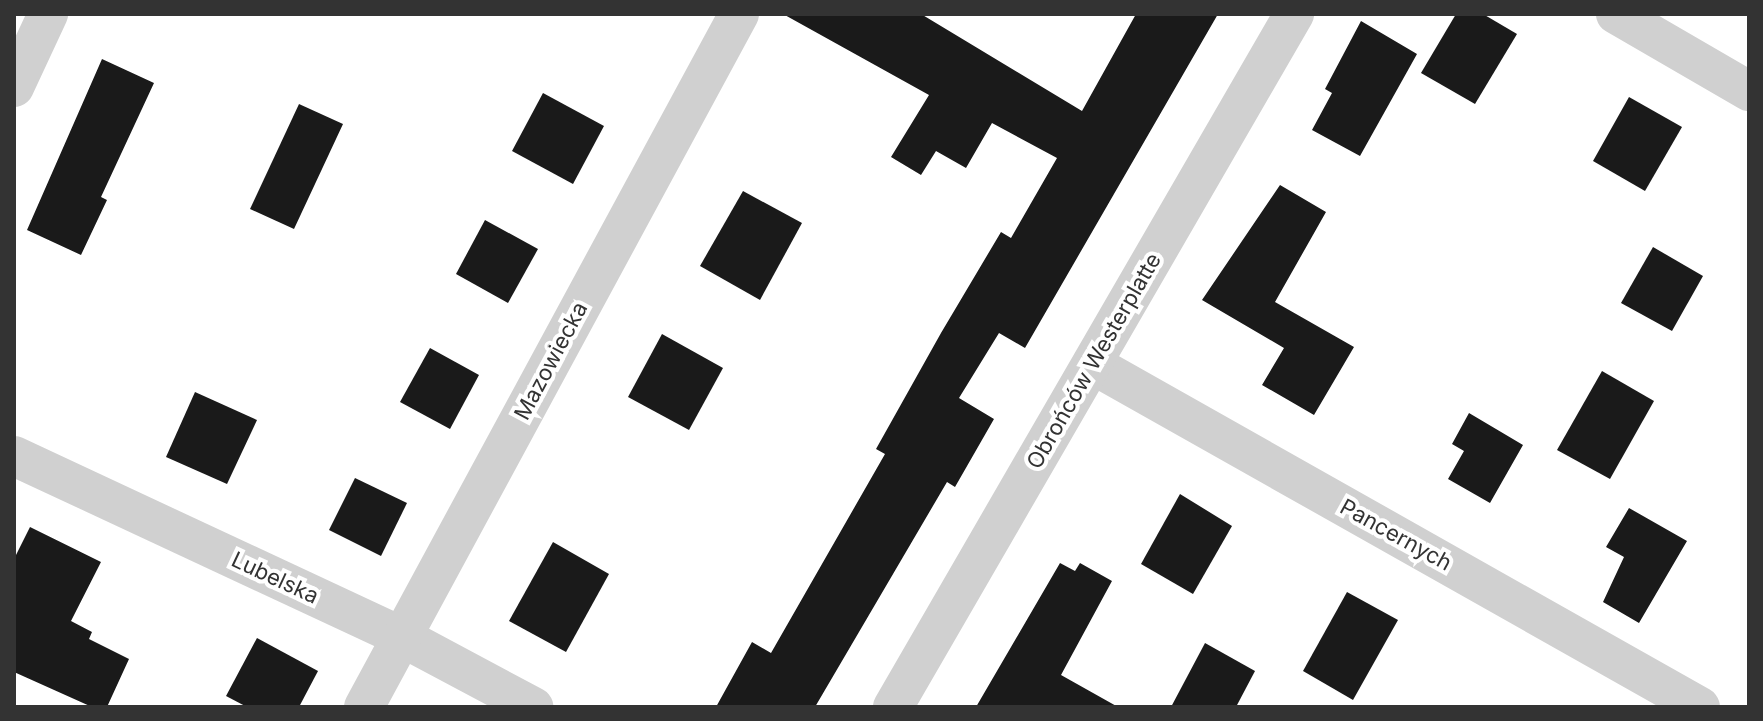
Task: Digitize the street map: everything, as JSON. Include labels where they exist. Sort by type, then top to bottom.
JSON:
[{"type":"street","points":[[14,87],[48,14]]},
{"type":"street","name":"Mazowiecka","points":[[364,707],[739,14]]},
{"type":"street","name":"Obrońców Westerplatte","points":[[893,707],[1294,14]]},
{"type":"street","points":[[1616,14],[1749,91]]},
{"type":"street","name":"Pancernych","points":[[1092,364],[1700,707]]},
{"type":"street","name":"Lubelska","points":[[14,456],[402,637],[533,707]]},
{"type":"building","points":[[783,14],[921,14],[1082,111],[1136,14],[1218,14],[1025,348],[999,333],[959,398],[994,419],[955,487],[947,482],[815,707],[716,707],[752,642],[771,653],[885,454],[876,449],[941,333],[1001,232],[1011,238],[1057,158],[992,123],[966,168],[936,151],[921,175],[891,157],[929,95]]},
{"type":"building","points":[[1456,14],[1483,14],[1517,34],[1475,104],[1421,73]]},
{"type":"building","points":[[1361,21],[1417,54],[1360,156],[1312,130],[1332,93],[1325,89]]},
{"type":"building","points":[[102,59],[154,83],[101,197],[107,200],[81,255],[27,230]]},
{"type":"building","points":[[543,93],[604,126],[573,184],[512,151]]},
{"type":"building","points":[[1629,97],[1682,127],[1645,191],[1593,161]]},
{"type":"building","points":[[299,104],[343,124],[294,229],[250,209]]},
{"type":"building","points":[[1280,185],[1326,212],[1275,302],[1354,347],[1314,415],[1262,385],[1284,348],[1202,300]]},
{"type":"building","points":[[743,191],[802,223],[760,300],[700,266]]},
{"type":"building","points":[[485,220],[538,249],[508,303],[456,274]]},
{"type":"building","points":[[1653,247],[1703,276],[1672,331],[1621,303]]},
{"type":"building","points":[[662,334],[723,368],[689,430],[628,397]]},
{"type":"building","points":[[430,348],[479,375],[450,429],[400,402]]},
{"type":"building","points":[[1602,371],[1654,401],[1610,479],[1557,450]]},
{"type":"building","points":[[195,392],[257,420],[227,484],[166,457]]},
{"type":"building","points":[[1469,413],[1523,445],[1490,503],[1448,479],[1464,451],[1452,444]]},
{"type":"building","points":[[355,478],[407,503],[381,556],[329,530]]},
{"type":"building","points":[[1180,494],[1232,526],[1193,594],[1141,564]]},
{"type":"building","points":[[1629,508],[1687,541],[1639,623],[1603,602],[1624,557],[1606,547]]},
{"type":"building","points":[[30,527],[101,562],[71,621],[92,632],[89,639],[129,659],[107,707],[92,707],[14,672],[14,559]]},
{"type":"building","points":[[553,542],[609,574],[566,652],[509,621]]},
{"type":"building","points":[[1060,563],[1075,571],[1080,563],[1112,581],[1061,675],[1118,707],[976,707]]},
{"type":"building","points":[[1347,592],[1398,620],[1353,700],[1303,671]]},
{"type":"building","points":[[257,638],[318,671],[299,707],[247,707],[226,696]]},
{"type":"building","points":[[1205,643],[1255,671],[1236,707],[1171,707]]}]
